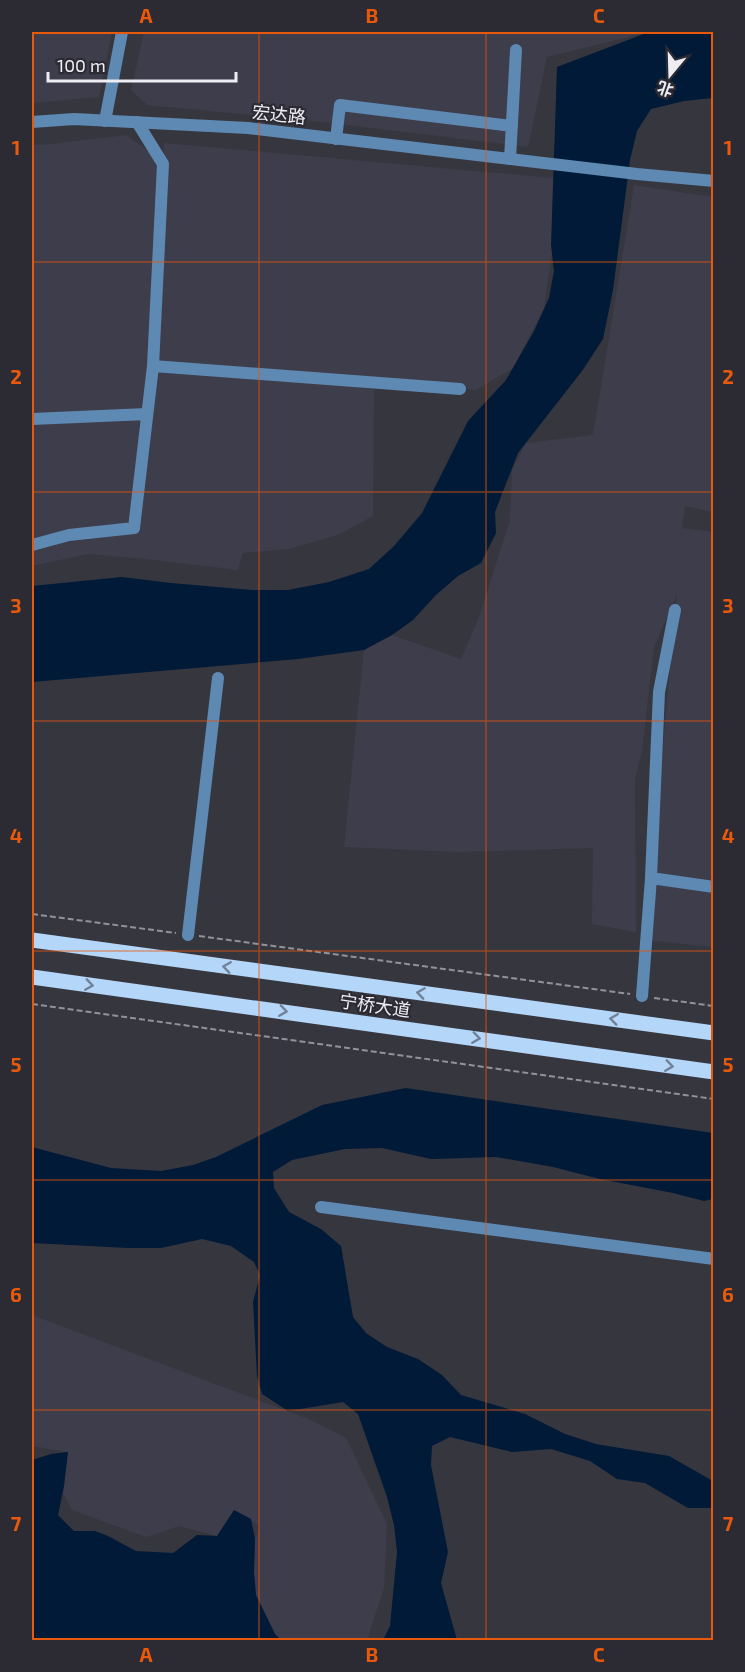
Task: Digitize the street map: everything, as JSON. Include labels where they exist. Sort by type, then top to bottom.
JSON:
[{"type":"main road","name":"宁桥大道","points":[[32,940],[714,1033]]},
{"type":"main road","name":"宁桥大道","points":[[32,977],[714,1072]]},
{"type":"street","points":[[105,121],[122,32]]},
{"type":"street","points":[[516,50],[512,126],[516,160]]},
{"type":"street","points":[[336,139],[340,105],[512,126]]},
{"type":"street","name":"宏达路","points":[[32,122],[74,119],[248,128],[714,181]]},
{"type":"street","points":[[32,546],[69,536],[134,528],[153,366],[163,164],[137,122]]},
{"type":"street","points":[[153,366],[460,389]]},
{"type":"street","points":[[32,419],[147,414]]},
{"type":"street","points":[[642,996],[651,878],[659,692],[675,610]]},
{"type":"street","points":[[188,935],[218,678]]},
{"type":"street","points":[[651,878],[714,887]]},
{"type":"street","points":[[321,1207],[714,1259]]},
{"type":"path","points":[[32,914],[714,1006]]},
{"type":"path","points":[[32,1004],[714,1100]]},
{"type":"shaded area","points":[[32,32],[112,32],[99,97],[32,103]]},
{"type":"shaded area","points":[[144,32],[649,32],[547,57],[528,147],[323,122],[147,105],[131,90]]},
{"type":"shaded area","points":[[126,135],[159,158],[153,366],[164,143],[553,178],[552,253],[544,308],[513,368],[476,390],[181,368],[374,389],[373,516],[340,534],[289,549],[243,553],[238,570],[88,554],[32,566],[32,145]]},
{"type":"shaded area","points":[[634,185],[713,197],[713,512],[685,506],[682,528],[713,532],[713,947],[645,940],[677,594],[654,647],[642,752],[635,779],[636,932],[592,924],[593,848],[460,852],[344,847],[364,650],[392,635],[461,659],[479,617],[510,520],[512,470],[526,443],[593,435]]},
{"type":"shaded area","points":[[32,1315],[306,1418],[346,1438],[387,1524],[384,1588],[368,1640],[281,1640],[275,1634],[256,1595],[255,1539],[260,1526],[234,1511],[217,1536],[179,1526],[146,1537],[72,1510],[63,1493],[68,1452],[32,1446]]},
{"type":"water","points":[[649,32],[713,32],[713,98],[684,101],[651,109],[637,131],[630,160],[613,290],[603,339],[582,371],[518,453],[495,512],[496,533],[481,563],[458,576],[413,620],[392,635],[364,650],[298,659],[32,682],[32,586],[122,577],[252,590],[288,590],[329,582],[369,569],[394,546],[422,513],[468,421],[506,380],[534,331],[549,298],[554,271],[551,245],[557,67]]},
{"type":"water","points":[[406,1088],[713,1133],[713,1199],[704,1201],[553,1167],[496,1157],[431,1159],[382,1148],[345,1149],[292,1160],[273,1172],[274,1188],[289,1212],[321,1229],[341,1246],[353,1317],[366,1333],[387,1347],[418,1359],[442,1375],[461,1395],[525,1414],[565,1434],[596,1444],[669,1456],[713,1481],[713,1508],[688,1508],[645,1483],[617,1479],[590,1461],[551,1449],[512,1452],[450,1437],[432,1446],[431,1465],[448,1552],[441,1583],[457,1640],[383,1640],[390,1626],[397,1552],[394,1525],[387,1497],[358,1414],[343,1402],[288,1411],[262,1394],[257,1376],[253,1302],[260,1275],[254,1262],[231,1246],[202,1239],[161,1248],[32,1243],[32,1147],[111,1168],[161,1171],[193,1165],[216,1157],[322,1105]]},
{"type":"water","points":[[68,1452],[58,1515],[74,1531],[95,1531],[136,1551],[173,1553],[197,1535],[217,1536],[234,1510],[251,1519],[255,1539],[256,1595],[275,1634],[281,1640],[32,1640],[32,1460]]}]
